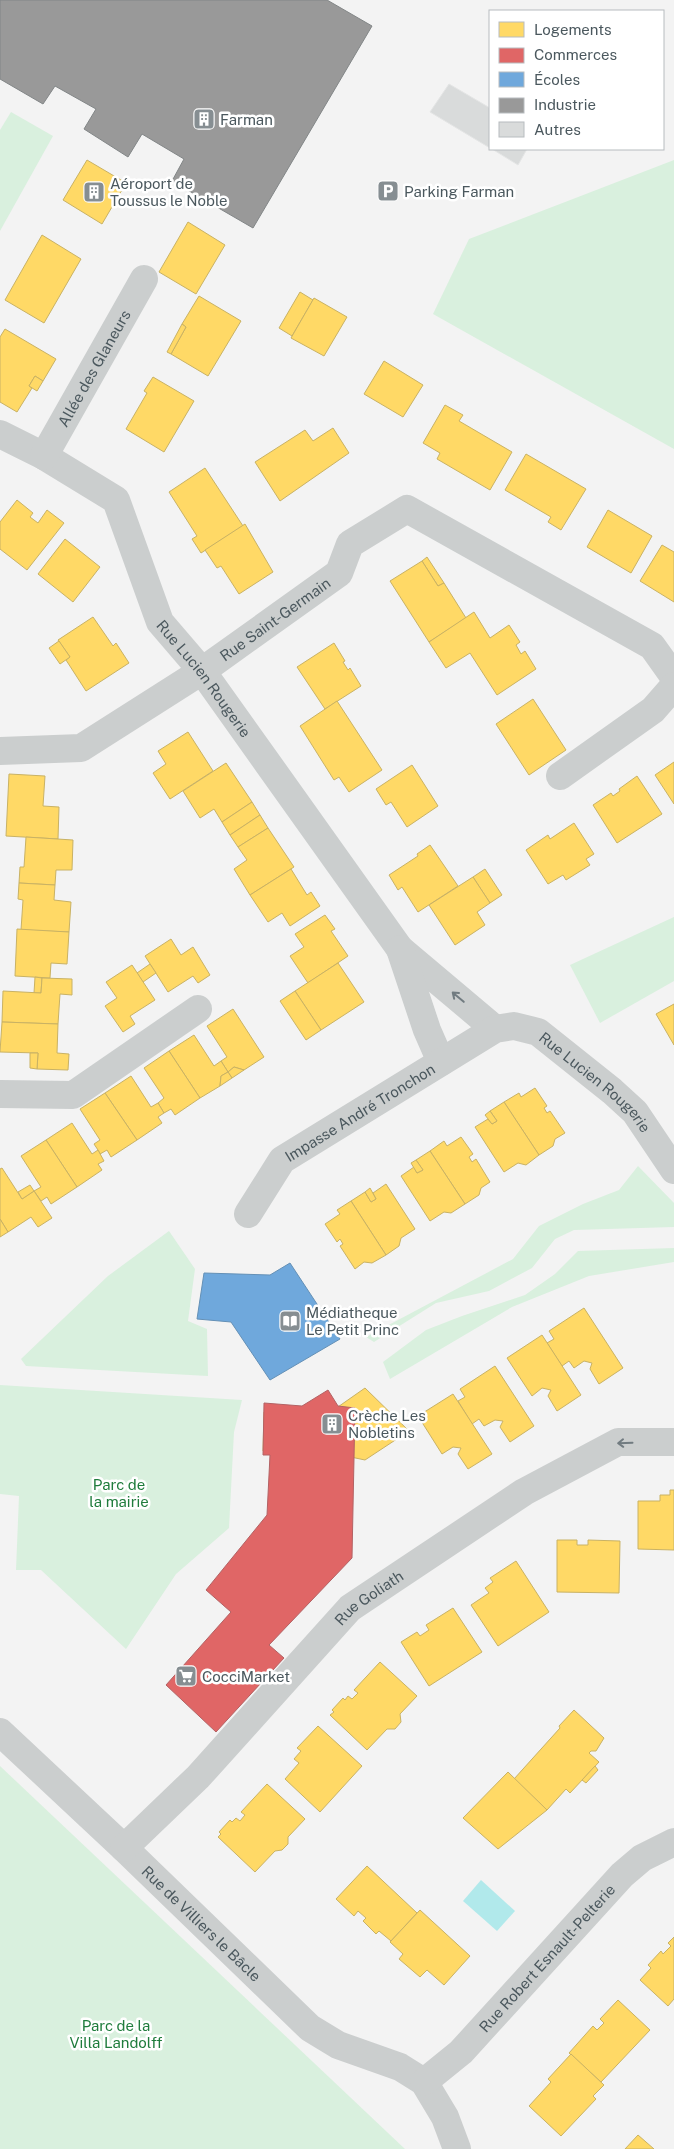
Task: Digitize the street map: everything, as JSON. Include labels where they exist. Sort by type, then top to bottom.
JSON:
[{"type":"street","name":"Allée des Glaneurs","points":[[44,456],[144,279]]},
{"type":"street","name":"Rue Lucien Rougerie","points":[[0,434],[44,456],[116,500],[160,622],[202,671],[400,949],[495,1029]]},
{"type":"street","name":"Rue Saint-Germain","points":[[0,750],[81,748],[202,671],[339,573],[350,544],[407,509],[652,646],[674,677]]},
{"type":"street","points":[[560,776],[653,710],[674,686]]},
{"type":"street","name":"Rue Lucien Rougerie","points":[[400,949],[427,1030],[440,1062],[495,1029],[514,1026],[538,1032],[612,1091],[635,1112],[674,1170]]},
{"type":"street","points":[[0,1094],[73,1095],[198,1009]]},
{"type":"street","name":"Impasse André Tronchon","points":[[248,1214],[282,1160],[440,1062]]},
{"type":"street","name":"Rue Goliath","points":[[124,1848],[198,1777],[350,1608],[524,1492],[618,1442],[674,1442]]},
{"type":"street","name":"Rue de Villiers le Bâcle","points":[[0,1732],[124,1848],[310,2028],[338,2045],[400,2068],[424,2082]]},
{"type":"street","name":"Rue Robert Esnault-Pelterie","points":[[424,2082],[461,2052],[622,1875],[642,1858],[674,1842]]},
{"type":"street","points":[[424,2082],[445,2117],[457,2149]]},
{"type":"green space","points":[[11,112],[53,136],[0,231],[0,130]]},
{"type":"green space","points":[[674,160],[674,449],[433,314],[469,239]]},
{"type":"green space","points":[[674,917],[674,981],[600,1023],[570,965]]},
{"type":"green space","points":[[638,1166],[674,1203],[674,1227],[574,1230],[555,1239],[532,1268],[489,1291],[436,1303],[374,1342],[366,1337],[513,1259],[539,1226],[583,1204],[619,1190]]},
{"type":"green space","points":[[169,1231],[195,1269],[188,1321],[207,1329],[208,1376],[26,1366],[21,1359],[108,1276]]},
{"type":"green space","points":[[674,1248],[674,1262],[589,1276],[512,1307],[390,1379],[383,1362],[426,1330],[525,1295],[555,1274],[578,1251]]},
{"type":"green space","name":"Parc de la mairie","points":[[0,1385],[242,1400],[234,1432],[229,1528],[176,1574],[126,1649],[41,1570],[16,1570],[19,1496],[0,1494]]},
{"type":"green space","name":"Parc de la Villa Landolff","points":[[0,1766],[405,2149],[0,2149]]},
{"type":"water","points":[[481,1880],[515,1911],[497,1931],[463,1901]]},
{"type":"building: Logements","name":"Aéroport de Toussus le Noble","points":[[87,160],[126,183],[102,224],[63,200]]},
{"type":"building: Logements","points":[[188,222],[225,245],[196,294],[159,272]]},
{"type":"building: Logements","points":[[42,235],[81,259],[44,323],[5,300]]},
{"type":"building: Logements","points":[[300,292],[313,300],[292,336],[279,328]]},
{"type":"building: Logements","points":[[199,296],[241,321],[208,376],[171,354],[186,327],[182,324]]},
{"type":"building: Logements","points":[[314,298],[347,317],[324,356],[291,338]]},
{"type":"building: Logements","points":[[182,324],[186,327],[171,354],[167,352]]},
{"type":"building: Logements","points":[[5,329],[56,359],[43,381],[35,376],[29,386],[32,388],[17,412],[0,402],[0,337]]},
{"type":"building: Logements","points":[[384,361],[423,385],[403,417],[364,394]]},
{"type":"building: Logements","points":[[35,376],[43,381],[37,391],[29,386]]},
{"type":"building: Logements","points":[[153,377],[194,401],[164,452],[126,429],[147,393],[144,391]]},
{"type":"building: Logements","points":[[445,405],[463,415],[459,421],[512,452],[490,490],[437,459],[440,453],[423,443]]},
{"type":"building: Logements","points":[[333,428],[349,453],[280,501],[255,462],[305,430],[313,441]]},
{"type":"building: Logements","points":[[526,454],[586,489],[561,530],[548,522],[551,517],[505,490]]},
{"type":"building: Logements","points":[[205,468],[243,526],[201,553],[192,539],[197,536],[169,492]]},
{"type":"building: Logements","points":[[17,500],[33,513],[30,517],[38,523],[47,510],[64,523],[27,570],[0,549],[0,522]]},
{"type":"building: Logements","points":[[608,510],[652,536],[631,573],[587,547]]},
{"type":"building: Logements","points":[[245,524],[273,572],[239,594],[221,566],[217,568],[205,550]]},
{"type":"building: Logements","points":[[65,539],[100,567],[73,602],[38,574]]},
{"type":"building: Logements","points":[[662,545],[674,552],[674,602],[640,581]]},
{"type":"building: Logements","points":[[427,557],[444,583],[438,586],[422,561]]},
{"type":"building: Logements","points":[[422,561],[438,586],[444,583],[466,618],[429,642],[390,581]]},
{"type":"building: Logements","points":[[474,612],[490,638],[509,625],[520,642],[516,645],[521,654],[525,651],[536,669],[497,695],[470,653],[446,668],[429,642]]},
{"type":"building: Logements","points":[[93,617],[113,646],[116,643],[129,663],[86,691],[66,660],[70,657],[58,640]]},
{"type":"building: Logements","points":[[59,641],[70,657],[60,664],[49,648]]},
{"type":"building: Logements","points":[[334,643],[348,670],[350,668],[361,686],[325,709],[297,667]]},
{"type":"building: Logements","points":[[533,699],[566,750],[529,775],[496,724]]},
{"type":"building: Logements","points":[[337,701],[382,770],[349,792],[339,777],[334,780],[300,726]]},
{"type":"building: Logements","points":[[188,732],[213,771],[170,799],[153,773],[166,764],[158,751]]},
{"type":"building: Logements","points":[[674,762],[674,804],[655,775]]},
{"type":"building: Logements","points":[[226,763],[252,802],[222,822],[214,809],[200,818],[183,791]]},
{"type":"building: Logements","points":[[412,765],[438,806],[407,827],[391,802],[386,805],[376,789]]},
{"type":"building: Logements","points":[[9,774],[45,776],[43,806],[59,807],[58,839],[6,836]]},
{"type":"building: Logements","points":[[637,776],[662,814],[617,843],[593,805],[611,793],[613,796],[620,791],[619,789]]},
{"type":"building: Logements","points":[[252,802],[260,815],[230,835],[222,822]]},
{"type":"building: Logements","points":[[260,815],[268,828],[238,847],[230,835]]},
{"type":"building: Logements","points":[[574,823],[594,854],[586,859],[590,865],[566,880],[563,875],[548,884],[526,850],[548,835],[550,839]]},
{"type":"building: Logements","points":[[268,828],[294,867],[250,895],[234,869],[247,860],[238,847]]},
{"type":"building: Logements","points":[[26,837],[73,840],[72,870],[56,870],[55,885],[19,883],[20,867],[24,867]]},
{"type":"building: Logements","points":[[430,845],[458,886],[418,912],[402,887],[398,890],[389,875],[418,856],[417,854]]},
{"type":"building: Logements","points":[[291,869],[307,895],[311,892],[320,906],[290,926],[282,913],[268,922],[250,895]]},
{"type":"building: Logements","points":[[485,869],[502,895],[490,903],[473,877]]},
{"type":"building: Logements","points":[[473,877],[490,903],[477,912],[485,925],[455,945],[429,905]]},
{"type":"building: Logements","points":[[19,883],[55,885],[54,900],[71,902],[69,932],[21,930],[23,900],[18,899]]},
{"type":"building: Logements","points":[[325,915],[335,929],[331,931],[348,956],[308,983],[290,956],[304,947],[295,934]]},
{"type":"building: Logements","points":[[17,929],[69,932],[67,964],[51,963],[50,978],[15,976]]},
{"type":"building: Logements","points":[[171,939],[181,955],[193,947],[210,975],[198,983],[193,976],[168,992],[145,956]]},
{"type":"building: Logements","points":[[338,963],[364,1002],[321,1030],[295,991]]},
{"type":"building: Logements","points":[[150,964],[156,973],[143,982],[137,973]]},
{"type":"building: Logements","points":[[132,965],[155,1000],[130,1016],[135,1024],[123,1032],[105,1006],[117,998],[106,982]]},
{"type":"building: Logements","points":[[35,977],[42,978],[41,993],[34,993]]},
{"type":"building: Logements","points":[[42,978],[72,979],[72,995],[60,994],[58,1024],[2,1022],[3,991],[41,993]]},
{"type":"building: Logements","points":[[295,991],[321,1030],[306,1040],[280,1001]]},
{"type":"building: Logements","points":[[674,1004],[674,1045],[656,1014]]},
{"type":"building: Logements","points":[[233,1009],[264,1057],[244,1070],[234,1067],[228,1072],[221,1061],[227,1057],[207,1026]]},
{"type":"building: Logements","points":[[2,1022],[58,1024],[57,1053],[69,1054],[68,1070],[37,1069],[38,1053],[0,1052]]},
{"type":"building: Logements","points":[[194,1035],[214,1066],[221,1061],[228,1072],[221,1076],[220,1086],[200,1098],[169,1051]]},
{"type":"building: Logements","points":[[169,1051],[200,1098],[175,1115],[171,1109],[164,1113],[158,1103],[164,1098],[144,1068]]},
{"type":"building: Logements","points":[[30,1053],[38,1053],[37,1069],[30,1068]]},
{"type":"building: Logements","points":[[234,1067],[244,1070],[232,1078],[228,1072]]},
{"type":"building: Logements","points":[[228,1072],[232,1078],[220,1086],[221,1076]]},
{"type":"building: Logements","points":[[131,1076],[151,1107],[158,1103],[164,1113],[158,1117],[162,1123],[137,1140],[105,1093]]},
{"type":"building: Logements","points":[[535,1088],[547,1106],[544,1108],[547,1113],[550,1111],[565,1133],[555,1139],[553,1146],[539,1155],[504,1102],[519,1093],[521,1097]]},
{"type":"building: Logements","points":[[105,1093],[137,1140],[111,1157],[107,1150],[100,1154],[94,1144],[100,1140],[80,1109]]},
{"type":"building: Logements","points":[[504,1102],[539,1155],[526,1165],[518,1163],[504,1172],[475,1127],[488,1119],[492,1124],[497,1121],[490,1111]]},
{"type":"building: Logements","points":[[490,1111],[497,1121],[492,1124],[485,1115]]},
{"type":"building: Logements","points":[[72,1123],[92,1154],[98,1150],[104,1161],[98,1164],[102,1170],[77,1187],[46,1140]]},
{"type":"building: Logements","points":[[461,1137],[473,1154],[469,1157],[472,1162],[476,1159],[490,1182],[481,1188],[479,1195],[465,1204],[430,1151],[444,1141],[447,1146]]},
{"type":"building: Logements","points":[[46,1140],[77,1187],[51,1204],[47,1197],[41,1201],[34,1191],[41,1187],[21,1156]]},
{"type":"building: Logements","points":[[430,1151],[465,1204],[451,1213],[444,1212],[430,1221],[401,1176],[414,1167],[417,1173],[423,1170],[416,1160]]},
{"type":"building: Logements","points":[[416,1160],[423,1170],[417,1173],[411,1163]]},
{"type":"building: Logements","points":[[2,1168],[22,1199],[34,1191],[52,1218],[38,1227],[31,1217],[8,1232],[0,1219],[0,1169]]},
{"type":"building: Logements","points":[[386,1184],[415,1229],[401,1238],[399,1246],[386,1255],[351,1201],[365,1192],[371,1202],[376,1199],[373,1193]]},
{"type":"building: Logements","points":[[30,1185],[34,1191],[22,1199],[18,1192]]},
{"type":"building: Logements","points":[[370,1188],[376,1199],[371,1202],[365,1192]]},
{"type":"building: Logements","points":[[351,1201],[386,1255],[372,1263],[364,1262],[355,1269],[340,1246],[343,1244],[340,1239],[337,1242],[325,1224],[340,1214],[337,1210]]},
{"type":"building: Logements","points":[[0,1219],[8,1232],[0,1237]]},
{"type":"building: Logements","points":[[584,1308],[623,1368],[599,1384],[590,1369],[592,1363],[584,1361],[574,1368],[569,1361],[562,1366],[547,1343],[554,1339],[549,1331]]},
{"type":"building: Logements","points":[[542,1335],[581,1395],[557,1411],[548,1396],[551,1390],[542,1388],[532,1396],[507,1358]]},
{"type":"building: Logements","points":[[495,1366],[534,1426],[510,1442],[500,1427],[503,1421],[495,1420],[484,1426],[479,1419],[472,1424],[458,1401],[465,1397],[460,1389]]},
{"type":"building: Logements","name":"Crèche Les Nobletins","points":[[365,1388],[409,1431],[365,1460],[346,1456],[263,1451],[264,1412],[325,1416]]},
{"type":"building: Logements","points":[[453,1394],[492,1454],[468,1469],[458,1454],[461,1448],[453,1447],[442,1454],[418,1416]]},
{"type":"building: Logements","points":[[670,1490],[674,1490],[674,1550],[638,1549],[638,1501],[660,1501],[660,1495],[670,1495]]},
{"type":"building: Logements","points":[[557,1540],[577,1540],[577,1545],[588,1545],[588,1540],[620,1541],[619,1593],[557,1592]]},
{"type":"building: Logements","points":[[516,1561],[549,1612],[498,1646],[471,1605],[489,1593],[485,1588],[493,1582],[490,1578]]},
{"type":"building: Logements","points":[[453,1608],[482,1652],[429,1686],[401,1642],[417,1632],[420,1636],[429,1630],[426,1625]]},
{"type":"building: Logements","points":[[380,1662],[417,1696],[400,1714],[401,1722],[395,1729],[387,1729],[367,1750],[330,1715],[343,1698],[345,1700],[348,1696],[352,1699],[358,1693],[354,1690]]},
{"type":"building: Logements","points":[[574,1710],[604,1738],[596,1751],[589,1753],[599,1762],[570,1793],[566,1789],[547,1810],[514,1779]]},
{"type":"building: Logements","points":[[318,1726],[362,1766],[320,1812],[285,1779],[299,1763],[294,1759],[301,1751],[297,1748]]},
{"type":"building: Logements","points":[[595,1766],[598,1770],[586,1783],[582,1780]]},
{"type":"building: Logements","points":[[508,1772],[547,1810],[498,1849],[463,1818]]},
{"type":"building: Logements","points":[[267,1784],[305,1819],[288,1837],[288,1844],[282,1850],[275,1851],[255,1872],[218,1837],[221,1834],[219,1832],[230,1820],[232,1822],[236,1818],[240,1821],[245,1815],[241,1812]]},
{"type":"building: Logements","points":[[367,1866],[417,1913],[391,1941],[379,1931],[376,1934],[363,1921],[366,1918],[358,1911],[354,1916],[336,1899]]},
{"type":"building: Logements","points":[[420,1910],[470,1956],[444,1985],[427,1970],[420,1977],[399,1959],[403,1954],[390,1942]]},
{"type":"building: Logements","points":[[674,1937],[674,1999],[668,2006],[640,1980],[651,1968],[648,1965],[661,1951],[663,1954],[671,1946],[668,1943]]},
{"type":"building: Logements","points":[[618,2000],[650,2030],[601,2082],[569,2053],[593,2026],[597,2030],[604,2023],[600,2019]]},
{"type":"building: Logements","points":[[571,2054],[604,2085],[593,2096],[596,2099],[561,2136],[529,2106],[551,2082],[548,2079]]},
{"type":"building: Logements","points":[[638,2135],[654,2149],[625,2149]]},
{"type":"building: Commerces","points":[[328,1390],[338,1406],[355,1408],[352,1558],[269,1645],[284,1658],[216,1732],[166,1685],[231,1612],[206,1590],[267,1515],[270,1455],[263,1455],[264,1403],[302,1406]]},
{"type":"building: Écoles","points":[[290,1263],[340,1339],[270,1380],[231,1322],[197,1319],[204,1273],[270,1275]]},
{"type":"building: Industrie","name":"Farman","points":[[0,0],[327,0],[372,26],[253,228],[172,181],[184,159],[142,134],[128,157],[84,129],[96,109],[55,86],[43,104],[0,79]]},
{"type":"building: Autres","points":[[449,84],[489,107],[489,147],[430,112]]},
{"type":"building: Autres","points":[[494,150],[526,150],[518,165]]},
{"type":"place","name":"Farman","points":[[204,119]]},
{"type":"place","name":"Parking Farman","points":[[388,191]]},
{"type":"place","name":"Aéroport de Toussus le Noble","points":[[94,192]]},
{"type":"place","name":"Médiatheque Le Petit Princ","points":[[290,1321]]},
{"type":"place","name":"Crèche Les Nobletins","points":[[332,1424]]},
{"type":"place","name":"CocciMarket","points":[[186,1676]]}]
